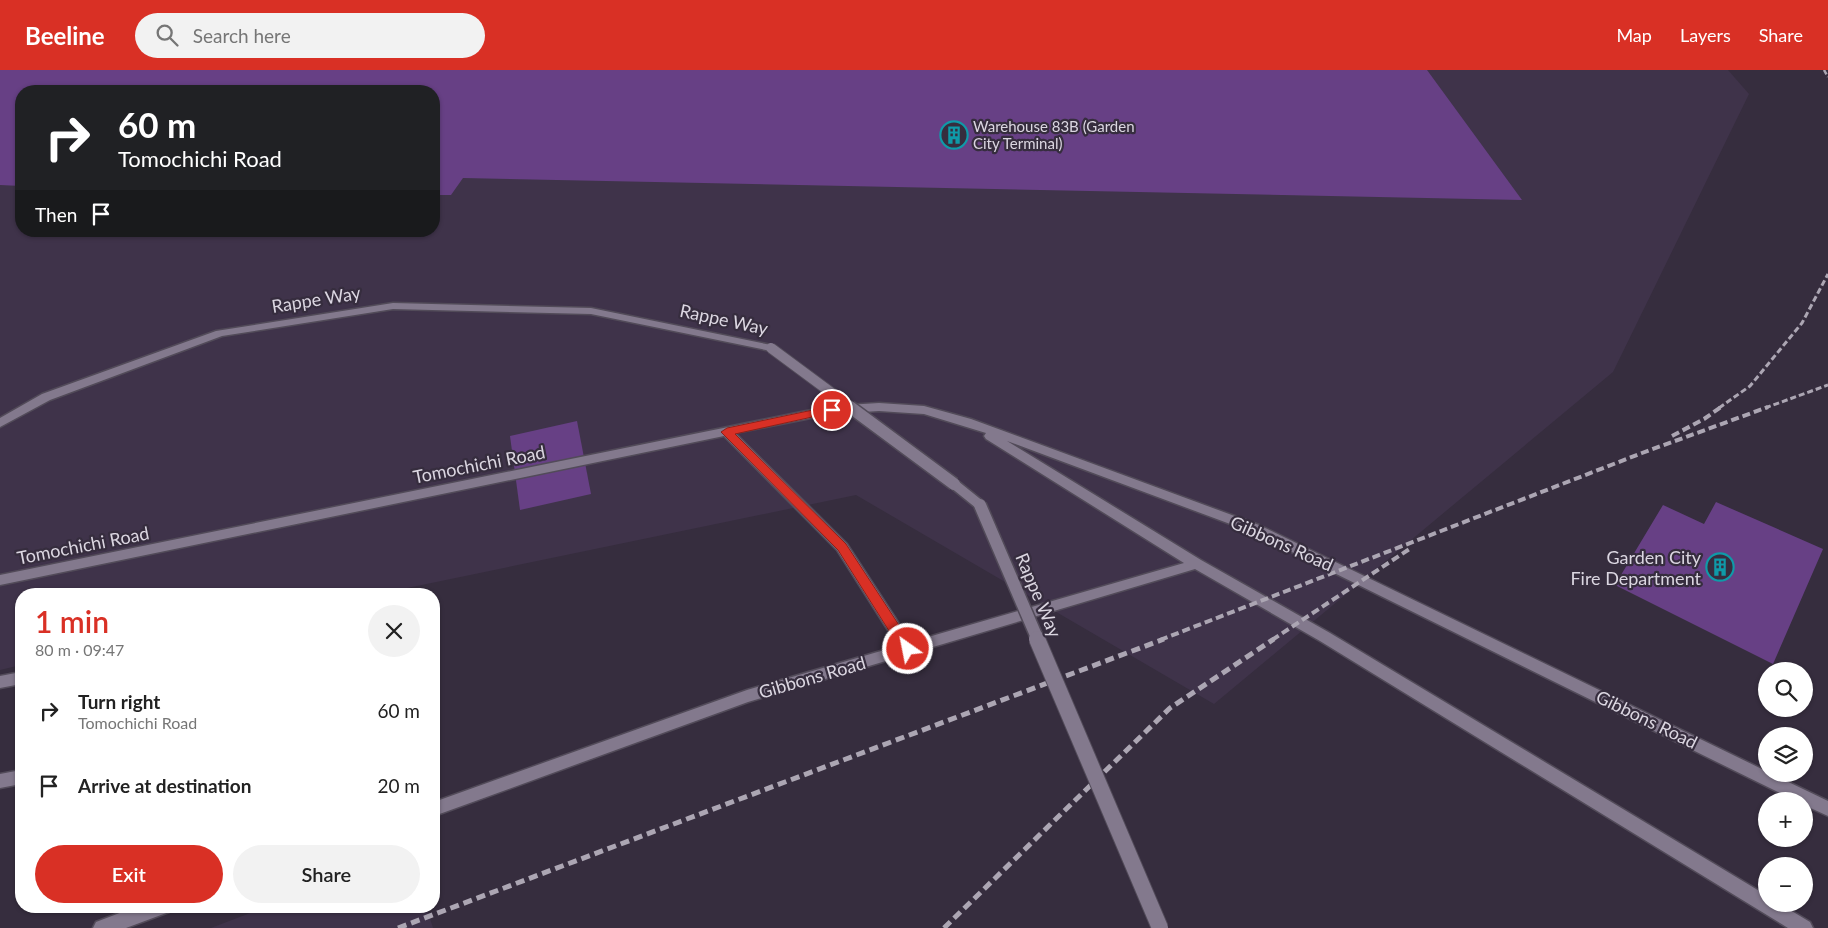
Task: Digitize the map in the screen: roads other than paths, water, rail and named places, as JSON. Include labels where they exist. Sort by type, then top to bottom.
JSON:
[{"type":"street","name":"Rappe Way","points":[[0,423],[46,398],[220,332],[393,306],[591,311],[771,348],[980,505],[1160,928]]},
{"type":"street","name":"Tomochichi Road","points":[[0,580],[832,410],[879,407],[924,410],[967,422]]},
{"type":"street","points":[[967,422],[1196,564],[1325,637],[1804,928]]},
{"type":"street","name":"Gibbons Road","points":[[967,422],[1254,528],[1828,809]]},
{"type":"street","points":[[727,432],[842,547],[908,649]]},
{"type":"street","name":"Gibbons Road","points":[[440,807],[747,696],[1196,564]]},
{"type":"street","points":[[0,682],[15,679]]},
{"type":"street","points":[[0,781],[15,778]]},
{"type":"street","points":[[102,928],[144,913]]},
{"type":"railway","points":[[1824,70],[1828,77]]},
{"type":"railway","points":[[1719,408],[1750,386],[1802,323],[1828,274]]},
{"type":"railway","points":[[1765,408],[1828,385]]},
{"type":"railway","points":[[1672,436],[1704,419],[1721,407]]},
{"type":"railway","points":[[1160,640],[1642,453],[1768,407]]},
{"type":"railway","points":[[1272,640],[1411,548]]},
{"type":"railway","points":[[440,912],[1164,639]]},
{"type":"railway","points":[[944,928],[1170,708],[1274,639]]},
{"type":"railway","points":[[398,928],[438,913]]},
{"type":"place","name":"Warehouse 83B (Garden City Terminal)","points":[[954,135]]},
{"type":"place","name":"Garden City Fire Department","points":[[1720,567]]}]
